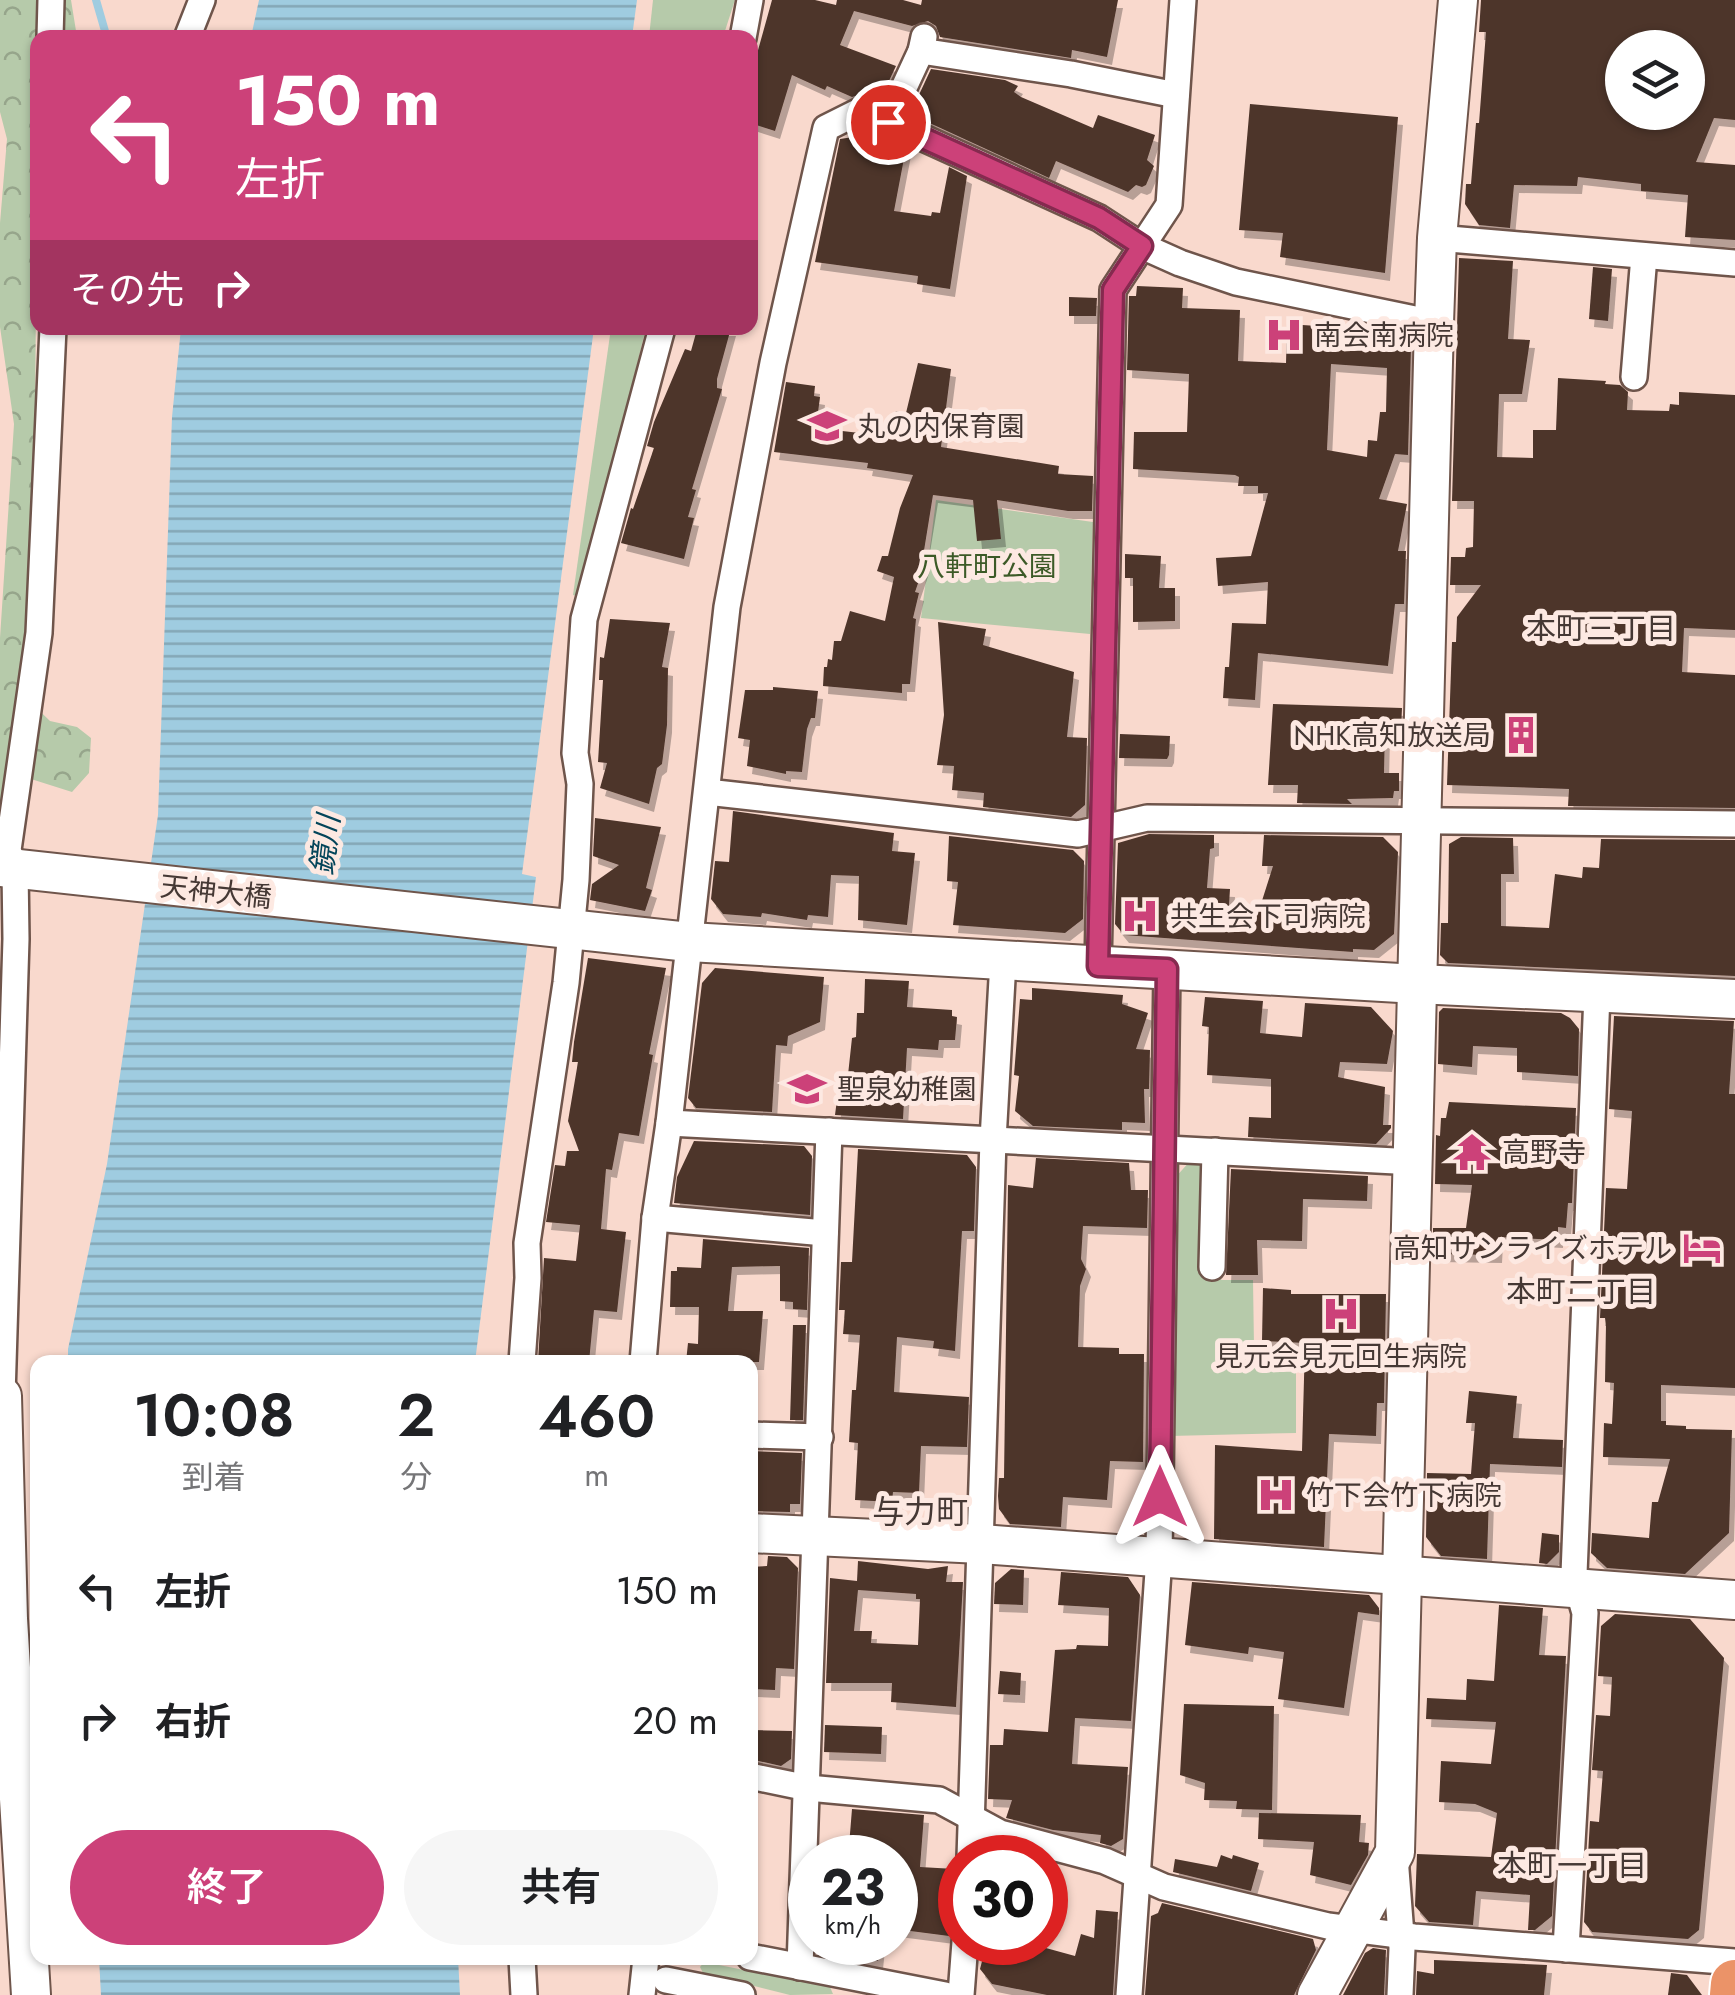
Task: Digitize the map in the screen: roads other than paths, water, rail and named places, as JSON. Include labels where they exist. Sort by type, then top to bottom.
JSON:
[{"type":"highway","points":[[1734,1995],[1735,1984]]},
{"type":"street","points":[[50,0],[50,30]]},
{"type":"street","points":[[191,30],[202,0]]},
{"type":"street","points":[[744,30],[750,0]]},
{"type":"street","points":[[1098,966],[1113,290],[1170,205],[1183,0]]},
{"type":"street","points":[[1400,1995],[1407,1936],[1394,1852],[1434,323],[1458,0]]},
{"type":"street","points":[[888,122],[923,44],[1176,95]]},
{"type":"street","points":[[644,1355],[655,1218],[727,607],[772,363],[826,128],[862,110],[1099,218],[1142,246],[1236,282],[1434,323]]},
{"type":"street","points":[[1438,238],[1735,263]]},
{"type":"street","points":[[1634,378],[1644,256]]},
{"type":"street","points":[[31,1995],[2,1485],[5,875],[39,634],[53,335]]},
{"type":"street","points":[[522,1355],[528,1278],[526,1243],[566,983],[560,929],[577,861],[580,784],[575,753],[584,618],[660,335]]},
{"type":"street","points":[[707,792],[1078,834],[1147,818],[1735,824]]},
{"type":"street","name":"天神大橋","points":[[5,875],[61,875],[689,942],[1735,999]]},
{"type":"street","points":[[970,1835],[992,1140],[1003,961]]},
{"type":"street","points":[[1129,1995],[1160,1558],[1167,969]]},
{"type":"street","points":[[1566,1949],[1585,1613],[1574,1574],[1597,994]]},
{"type":"street","points":[[669,1123],[1415,1162]]},
{"type":"street","points":[[800,1966],[828,1131]]},
{"type":"street","points":[[1212,1267],[1215,1151]]},
{"type":"street","points":[[655,1218],[825,1234]]},
{"type":"street","points":[[758,1435],[820,1437]]},
{"type":"street","points":[[758,1533],[982,1544],[1735,1600]]},
{"type":"street","points":[[758,1778],[808,1788],[939,1800],[1000,1833],[1106,1861],[1164,1887],[1352,1930],[1735,1962]]},
{"type":"street","points":[[1317,1995],[1394,1852]]},
{"type":"street","points":[[758,1958],[800,1966],[851,1986],[945,1995]]},
{"type":"street","points":[[522,1965],[524,1995]]},
{"type":"street","points":[[642,1995],[645,1965]]},
{"type":"street","points":[[961,1995],[963,1965]]},
{"type":"street","points":[[666,1977],[714,1992],[742,1995]]},
{"type":"water","points":[[259,0],[637,0],[633,30],[253,30]]},
{"type":"water","name":"鏡川","points":[[180,335],[593,335],[522,874],[536,877],[476,1355],[68,1355],[107,1164],[158,815],[172,417]]},
{"type":"water","points":[[99,1965],[458,1965],[460,1995],[101,1995]]},
{"type":"waterway","points":[[96,0],[105,30]]},
{"type":"place","name":"南会南病院","points":[[1284,335]]},
{"type":"place","name":"丸の内保育園","points":[[827,426]]},
{"type":"place","name":"NHK高知放送局","points":[[1521,735]]},
{"type":"place","name":"共生会下司病院","points":[[1140,916]]},
{"type":"place","name":"聖泉幼稚園","points":[[807,1089]]},
{"type":"place","name":"高野寺","points":[[1472,1152]]},
{"type":"place","name":"高知サンライズホテル","points":[[1702,1248]]},
{"type":"place","name":"見元会見元回生病院","points":[[1341,1314]]},
{"type":"place","name":"竹下会竹下病院","points":[[1276,1495]]},
{"type":"district","name":"本町三丁目","points":[[1601,628]]},
{"type":"district","name":"本町二丁目","points":[[1581,1291]]},
{"type":"district","name":"与力町","points":[[920,1512]]},
{"type":"district","name":"本町一丁目","points":[[1572,1865]]},
{"type":"park label","name":"八軒町公園","points":[[987,566]]}]
